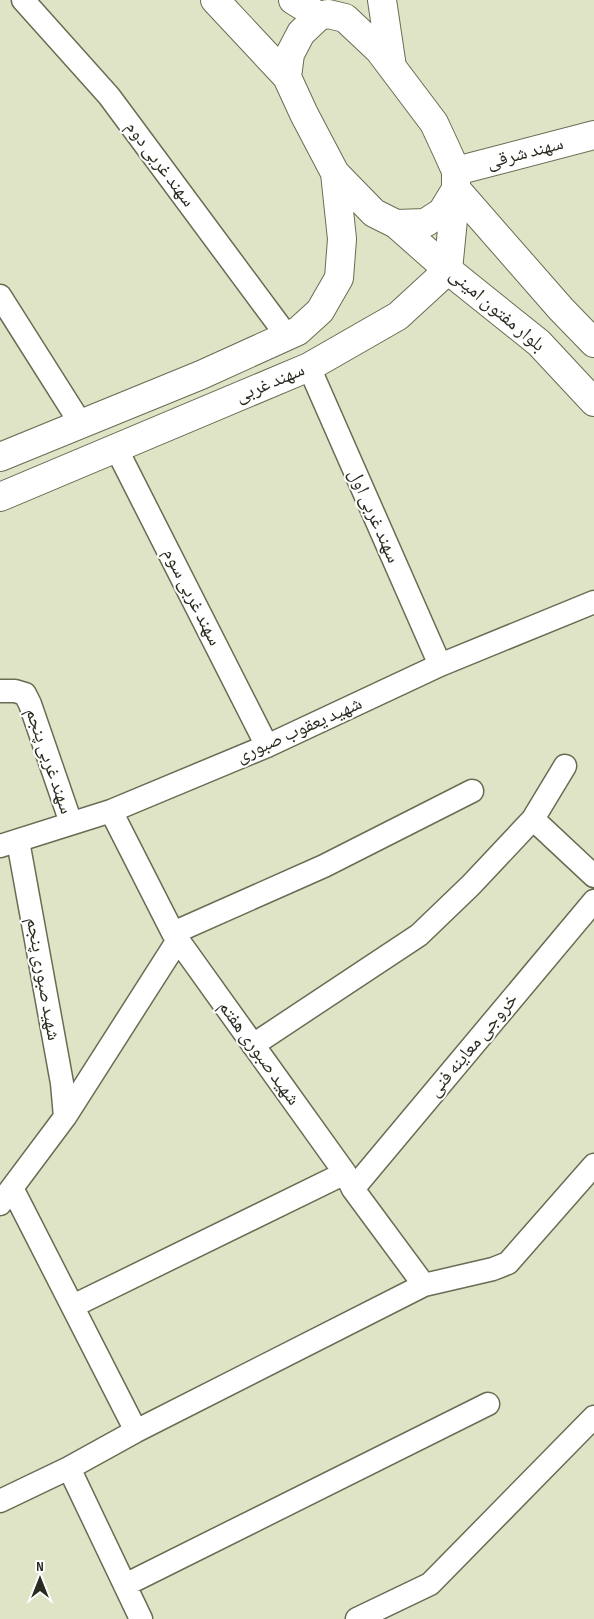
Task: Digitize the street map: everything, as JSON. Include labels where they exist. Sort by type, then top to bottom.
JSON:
[{"type":"main road","points":[[214,0],[287,77],[335,173],[374,213],[396,224],[425,223],[442,212],[456,180]]},
{"type":"main road","points":[[293,0],[327,10],[345,18],[379,50],[434,123],[456,180],[561,309],[594,343]]},
{"type":"main road","points":[[382,0],[392,67]]},
{"type":"main road","points":[[287,77],[290,54],[300,33],[327,10]]},
{"type":"main road","name":"سهند شرقی","points":[[456,180],[594,135]]},
{"type":"main road","name":"سهند غربی","points":[[0,457],[201,375],[298,331],[320,311],[339,278],[342,239],[335,173]]},
{"type":"main road","points":[[448,270],[456,180]]},
{"type":"main road","name":"بلوار مفتون امینی","points":[[396,224],[448,270],[539,342],[594,402]]},
{"type":"main road","name":"سهند غربی","points":[[0,498],[309,367],[398,316],[448,270]]},
{"type":"street","name":"سهند غربی دوم","points":[[23,0],[109,96],[287,336]]},
{"type":"street","points":[[0,296],[81,424]]},
{"type":"street","name":"سهند غربی اول","points":[[309,367],[440,665]]},
{"type":"street","name":"سهند غربی سوم","points":[[116,448],[268,746]]},
{"type":"street","name":"شهید یعقوب صبوری","points":[[9,844],[111,811],[268,746],[440,665],[594,602]]},
{"type":"street","name":"سهند غربی پنجم","points":[[0,691],[15,691],[25,694],[70,823]]},
{"type":"street","points":[[253,1045],[419,935],[471,885],[533,819],[565,766]]},
{"type":"street","points":[[136,1431],[73,1306],[6,1196],[65,1117],[176,936],[324,866],[472,790]]},
{"type":"street","name":"شهید صبوری هفتم","points":[[111,811],[176,936],[424,1285]]},
{"type":"street","points":[[533,819],[594,876]]},
{"type":"street","name":"شهید صبوری پنجم","points":[[9,844],[62,1083],[65,1117]]},
{"type":"street","name":"خروجی معاینه فنی","points":[[349,1181],[594,901]]},
{"type":"street","points":[[0,1501],[69,1468],[136,1431],[424,1285],[508,1264],[594,1165]]},
{"type":"street","points":[[73,1306],[349,1181]]},
{"type":"street","points":[[125,1585],[488,1404]]},
{"type":"street","points":[[357,1619],[430,1584],[594,1417]]},
{"type":"street","points":[[69,1468],[141,1619]]}]
